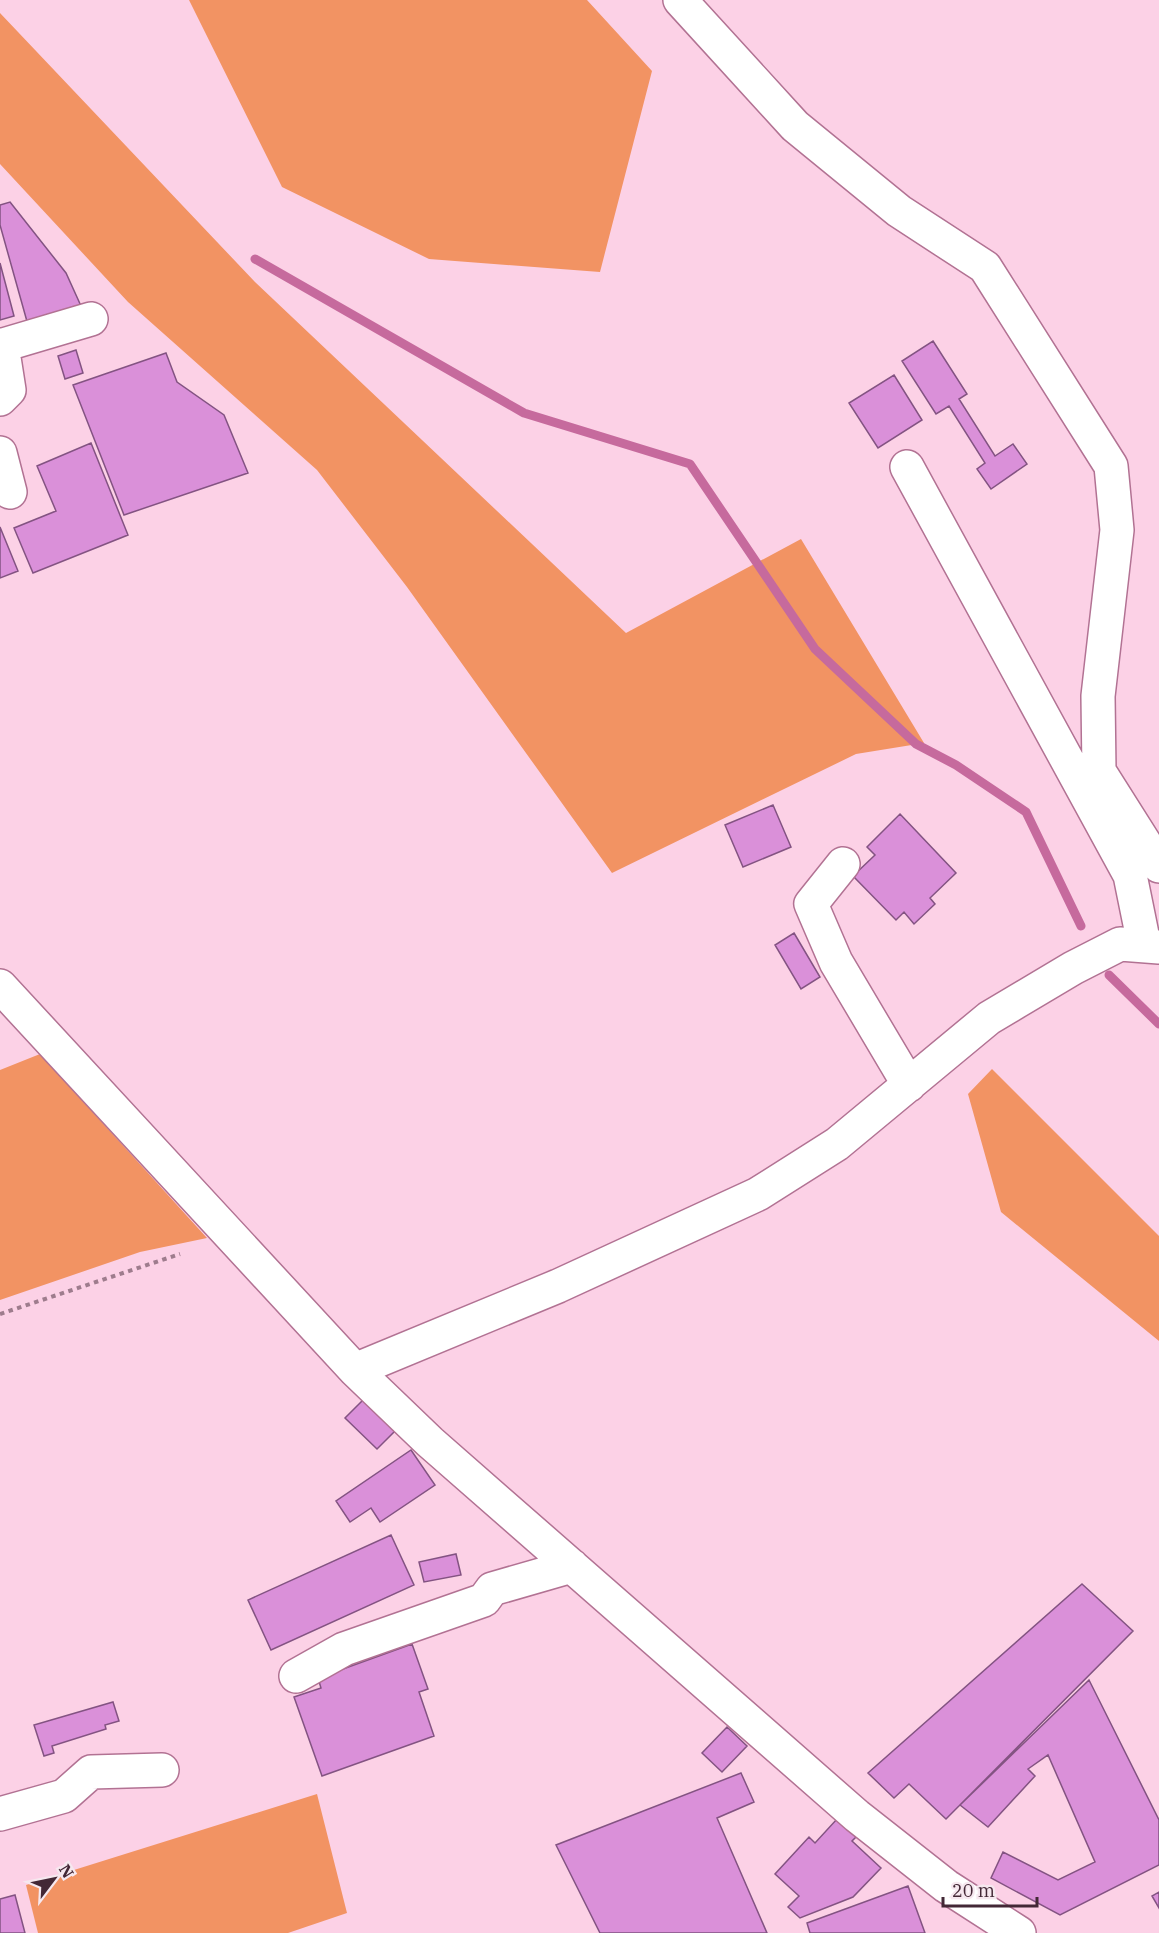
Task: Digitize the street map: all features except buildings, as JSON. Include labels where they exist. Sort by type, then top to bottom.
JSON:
[{"type":"street","points":[[680,0],[795,126],[899,211],[985,267],[1111,466],[1117,530],[1098,696],[1099,771],[1159,867]]},
{"type":"street","points":[[0,399],[9,390],[1,346],[91,320]]},
{"type":"street","points":[[0,453],[10,492]]},
{"type":"street","points":[[355,1370],[558,1286],[758,1194],[837,1144],[989,1018],[1073,968],[1120,944],[1152,946],[1130,875],[907,467]]},
{"type":"street","points":[[843,864],[811,904],[836,962],[909,1085]]},
{"type":"street","points":[[0,986],[355,1370],[430,1442],[857,1816],[946,1886],[1019,1933]]},
{"type":"street","points":[[296,1676],[344,1649],[484,1600],[492,1589],[572,1566]]},
{"type":"street","points":[[0,1814],[64,1796],[91,1772],[162,1770]]},
{"type":"path","points":[[0,1314],[180,1254]]},
{"type":"shaded area","points":[[189,0],[587,0],[652,71],[600,272],[429,259],[282,187]]},
{"type":"shaded area","points":[[0,13],[255,282],[626,633],[801,539],[924,743],[856,754],[612,873],[407,587],[317,470],[128,302],[0,164]]},
{"type":"shaded area","points":[[40,1054],[207,1238],[140,1252],[0,1300],[0,1070]]},
{"type":"shaded area","points":[[992,1069],[1159,1236],[1159,1341],[1001,1212],[968,1094]]},
{"type":"shaded area","points":[[317,1794],[347,1913],[288,1933],[38,1933],[26,1885]]},
{"type":"waterway","points":[[255,259],[524,413],[690,464],[815,649],[916,744],[956,765],[1026,812],[1081,926]]},
{"type":"waterway","points":[[1109,975],[1159,1024]]}]
